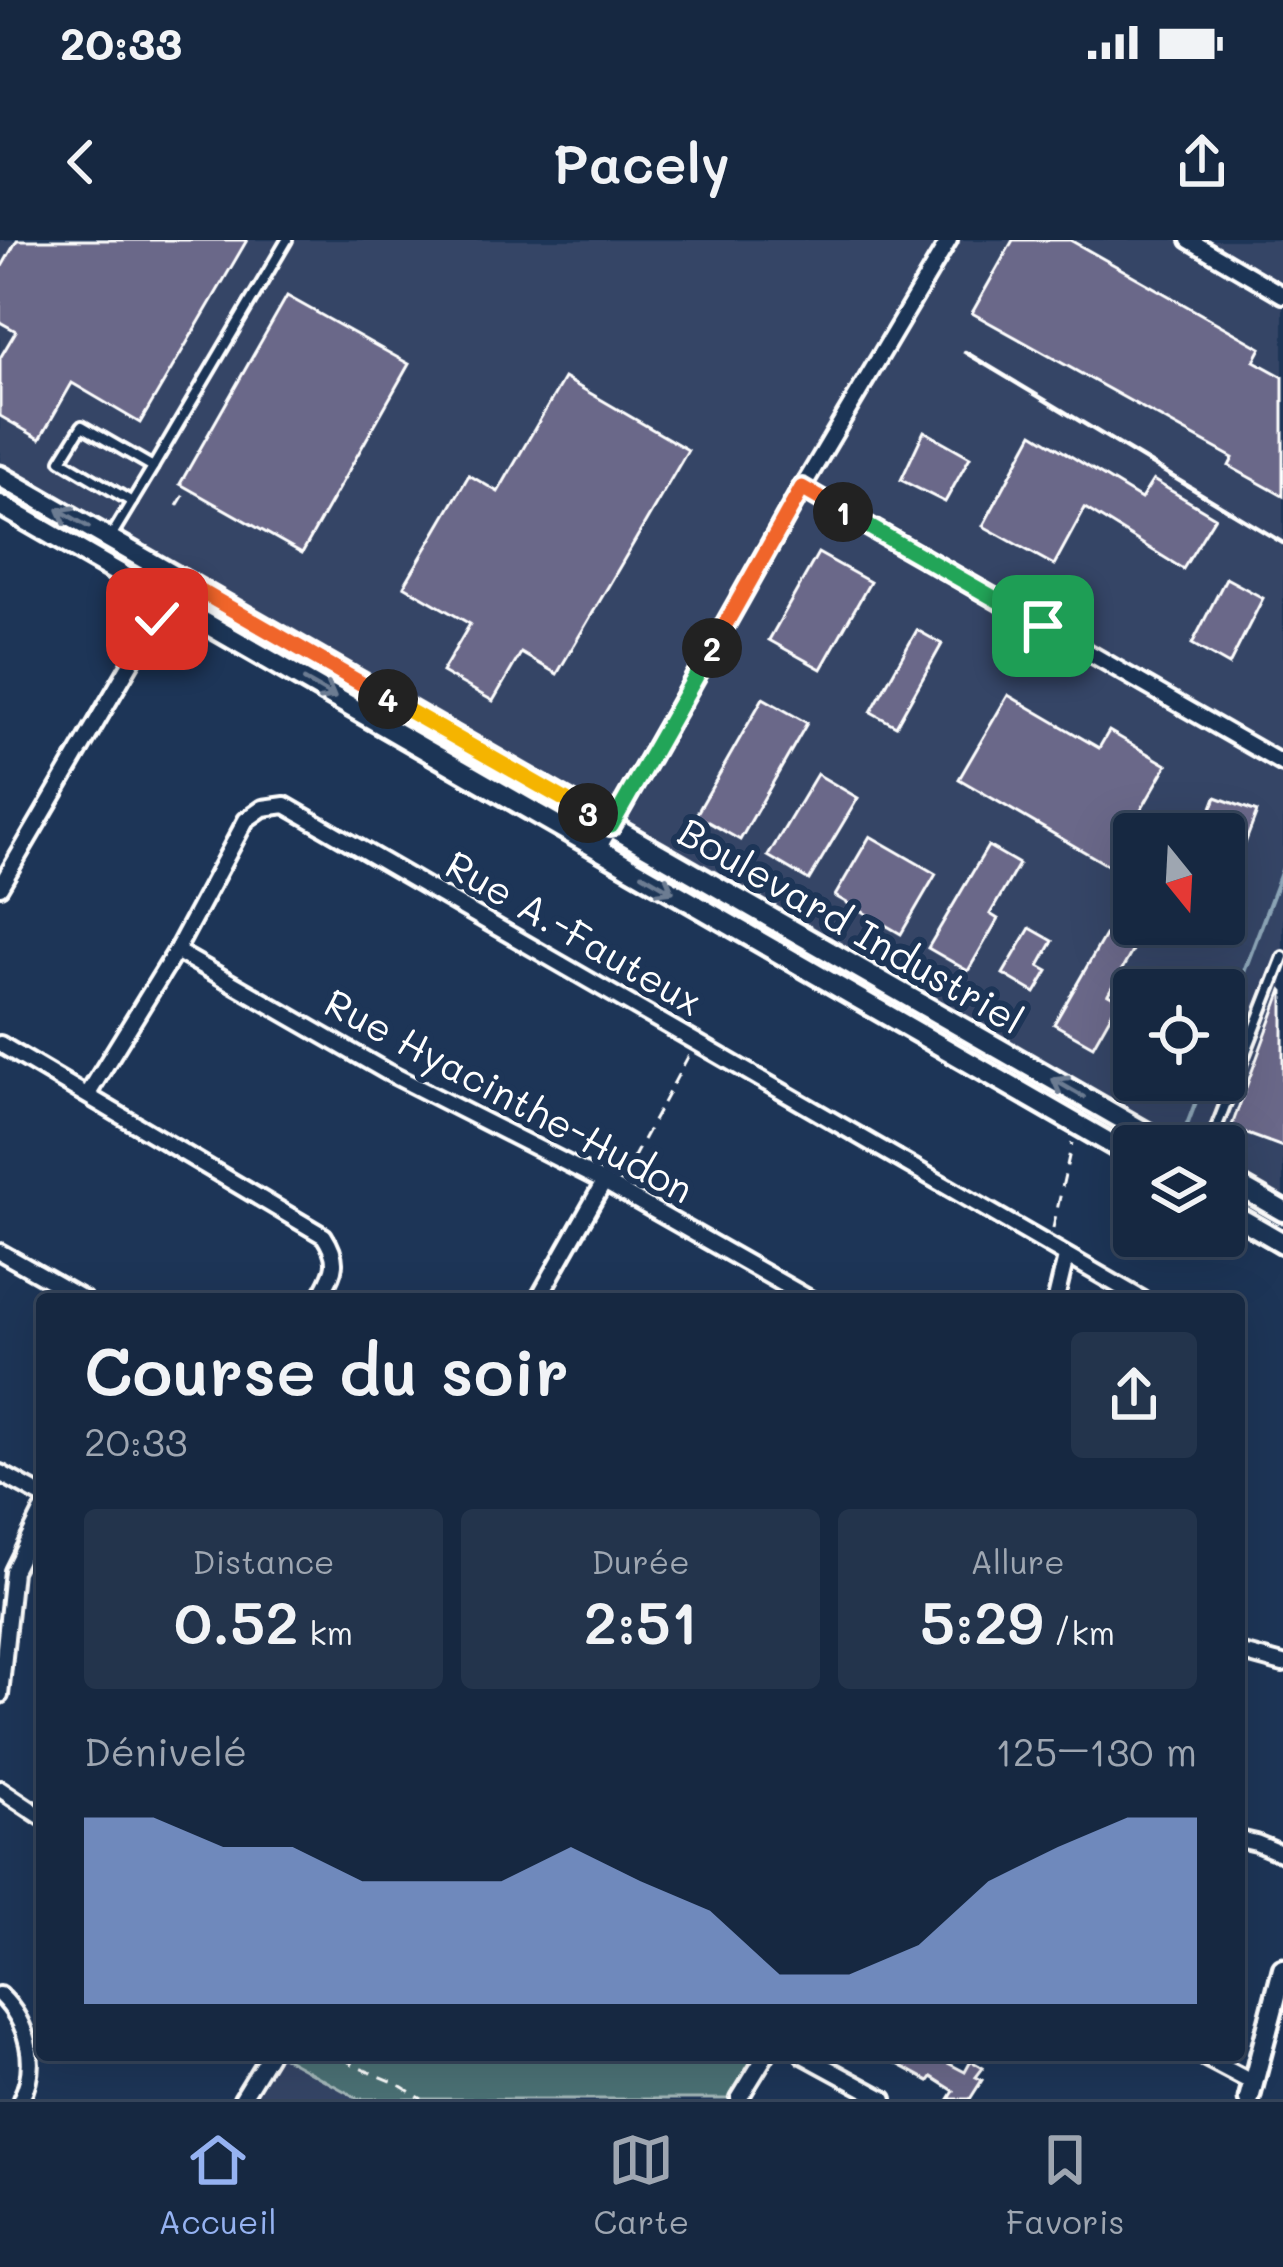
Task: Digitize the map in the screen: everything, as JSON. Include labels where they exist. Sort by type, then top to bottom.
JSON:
[{"type":"street","points":[[598,849],[949,240]]},
{"type":"street","points":[[1189,240],[1283,295]]},
{"type":"street","name":"Boulevard Industriel","points":[[0,476],[1133,1125]]},
{"type":"street","points":[[802,488],[1283,764]]},
{"type":"street","name":"Boulevard Industriel","points":[[0,505],[1113,1145]]},
{"type":"street","points":[[3,876],[180,579]]},
{"type":"street","points":[[269,660],[282,638]]},
{"type":"street","name":"Rue A.-Fauteux","points":[[88,1094],[176,951],[246,820],[263,808],[285,805],[1131,1293]]},
{"type":"street","points":[[728,923],[742,902]]},
{"type":"street","points":[[783,955],[796,932]]},
{"type":"street","name":"Rue Hyacinthe-Hudon","points":[[176,951],[387,1072],[610,1185],[799,1293]]},
{"type":"street","points":[[868,1004],[884,983]]},
{"type":"street","points":[[0,1044],[324,1237],[334,1252],[335,1270],[322,1293]]},
{"type":"street","points":[[999,1079],[1012,1056]]},
{"type":"street","points":[[542,1293],[610,1185]]},
{"type":"street","points":[[1245,1189],[1283,1211]]},
{"type":"street","points":[[1245,1221],[1283,1243]]},
{"type":"street","points":[[0,1252],[72,1293]]},
{"type":"street","points":[[1057,1293],[1066,1257]]},
{"type":"street","points":[[0,1473],[36,1493]]},
{"type":"street","points":[[0,1695],[13,1571],[36,1524]]},
{"type":"street","points":[[1245,1654],[1283,1664]]},
{"type":"street","points":[[0,1789],[36,1813]]},
{"type":"street","points":[[1245,1841],[1283,1854]]},
{"type":"street","points":[[1208,2061],[1251,2091],[1283,1969]]},
{"type":"street","points":[[0,1995],[26,2033],[30,2059],[22,2099]]},
{"type":"street","points":[[242,2099],[265,2061]]},
{"type":"street","points":[[740,2099],[762,2061]]},
{"type":"street","points":[[814,2061],[884,2099]]},
{"type":"lane","points":[[109,539],[287,240]]},
{"type":"lane","points":[[132,502],[62,460],[82,426],[153,467]]},
{"type":"lane","points":[[1217,1125],[1283,957]]},
{"type":"path","points":[[177,506],[188,488]]},
{"type":"path","points":[[610,1185],[696,1041]]},
{"type":"path","points":[[1049,1248],[1077,1124]]},
{"type":"path","points":[[349,2061],[422,2099]]},
{"type":"shaded area","points":[[0,240],[1283,240],[1283,1206],[1245,1184],[1245,1125],[1142,1125],[0,468]]},
{"type":"shaded area","points":[[265,2061],[290,2061],[359,2099],[242,2099]]},
{"type":"green space","points":[[290,2061],[762,2061],[739,2099],[359,2099]]},
{"type":"building","points":[[17,240],[247,240],[140,423],[72,383],[40,439],[0,416],[0,358],[16,331],[0,322],[0,270]]},
{"type":"building","points":[[1013,240],[1070,240],[1261,348],[1254,361],[1283,377],[1283,496],[1229,466],[1233,458],[972,313]]},
{"type":"building","points":[[287,296],[409,364],[302,553],[180,484]]},
{"type":"building","points":[[564,378],[688,450],[557,674],[521,653],[493,701],[442,672],[470,624],[404,586],[469,475],[498,492]]},
{"type":"building","points":[[924,431],[970,457],[945,502],[901,480]]},
{"type":"building","points":[[1033,433],[1141,499],[1153,480],[1215,517],[1183,569],[1085,508],[1054,565],[983,526]]},
{"type":"building","points":[[818,553],[870,582],[821,669],[769,640]]},
{"type":"building","points":[[1226,578],[1263,598],[1229,665],[1192,644]]},
{"type":"building","points":[[917,630],[942,644],[896,726],[871,712]]},
{"type":"building","points":[[1008,695],[1099,748],[1109,731],[1167,765],[1139,813],[1113,813],[1109,866],[959,779]]},
{"type":"building","points":[[763,698],[807,723],[740,840],[696,815]]},
{"type":"building","points":[[817,774],[858,798],[809,880],[768,856]]},
{"type":"building","points":[[1216,797],[1257,812],[1245,844],[1245,813],[1210,813]]},
{"type":"building","points":[[870,836],[936,874],[901,934],[835,896]]},
{"type":"building","points":[[988,846],[1019,864],[990,914],[998,919],[968,971],[928,948]]},
{"type":"building","points":[[1030,928],[1053,941],[1039,966],[1048,971],[1035,993],[1003,974]]},
{"type":"building","points":[[1105,935],[1113,945],[1133,950],[1122,969],[1113,969],[1108,994],[1113,997],[1113,1011],[1093,1046],[1054,1024]]},
{"type":"building","points":[[1282,990],[1283,1147],[1245,1133],[1245,1125],[1232,1125],[1245,1101]]},
{"type":"building","points":[[892,2061],[944,2061],[965,2072],[971,2061],[983,2068],[976,2077],[982,2080],[970,2099],[949,2099],[954,2091],[932,2077],[929,2081]]},
{"type":"waterway","points":[[1245,969],[1283,868]]},
{"type":"waterway","points":[[1187,1125],[1196,1101]]},
{"type":"railway","points":[[965,352],[1283,543]]},
{"type":"route","points":[[157,619],[180,579],[611,826],[802,488],[1043,626]]}]
